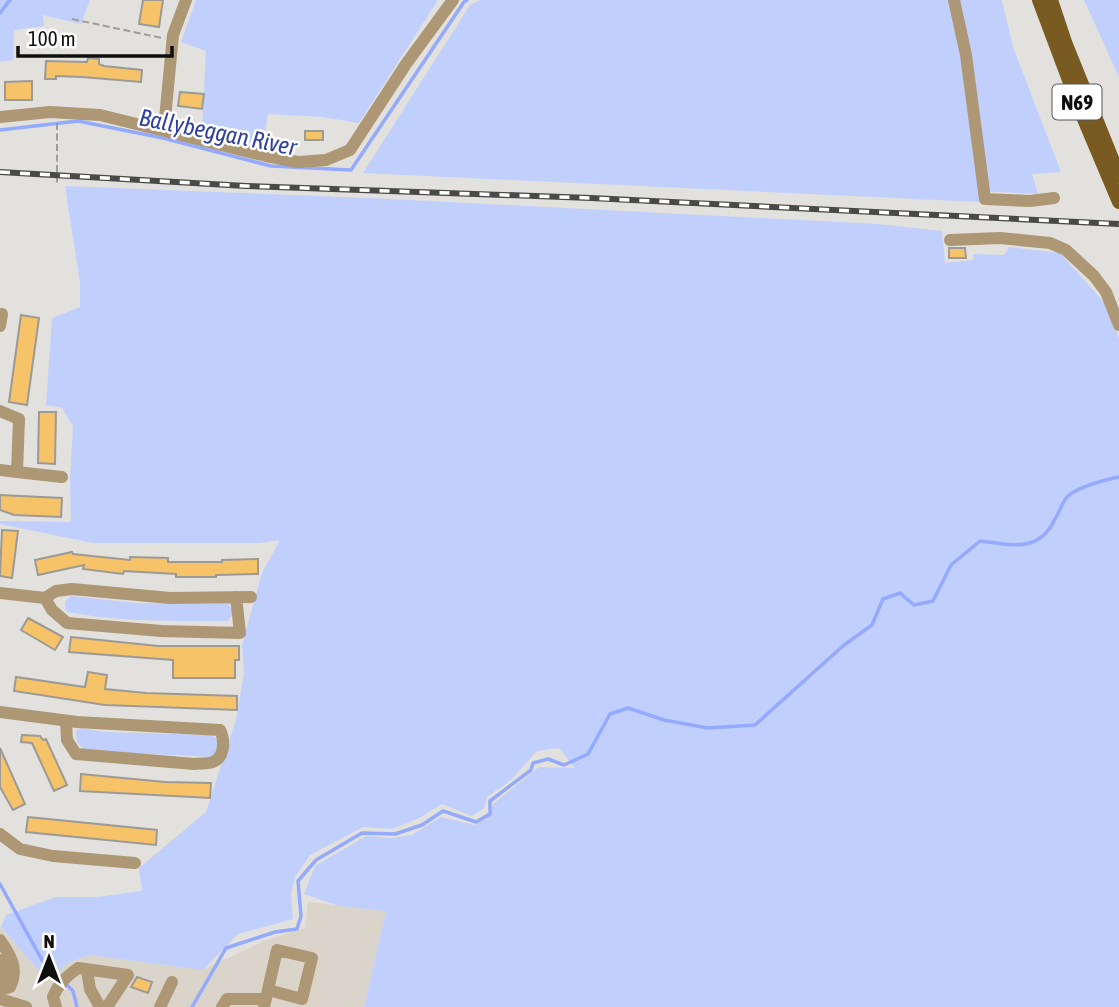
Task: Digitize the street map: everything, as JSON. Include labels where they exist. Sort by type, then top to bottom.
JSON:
[{"type":"main road","name":"N69","points":[[1039,0],[1081,112],[1119,202]]},
{"type":"main road","name":"N69","points":[[1051,0],[1119,176]]},
{"type":"street","points":[[164,130],[173,41],[186,0]]},
{"type":"street","points":[[0,117],[74,111],[298,162],[326,160],[349,150],[453,0]]},
{"type":"street","points":[[954,0],[966,55],[985,199],[1030,201],[1054,198]]},
{"type":"street","points":[[950,240],[1000,238],[1050,243],[1066,250],[1094,276],[1106,292],[1119,325]]},
{"type":"street","points":[[0,411],[19,419],[17,472]]},
{"type":"street","points":[[0,470],[62,477]]},
{"type":"street","points":[[0,593],[45,598],[56,591],[72,589],[170,598],[251,597]]},
{"type":"street","points":[[45,598],[52,610],[67,623],[161,631],[240,633],[236,597]]},
{"type":"street","points":[[0,712],[66,721],[220,730],[224,738],[221,755],[213,762],[194,764],[76,754],[67,740],[66,721]]},
{"type":"street","points":[[0,834],[20,849],[53,856],[135,863]]},
{"type":"street","points":[[0,940],[15,969],[14,979],[3,989]]},
{"type":"street","points":[[0,960],[3,989],[24,1004]]},
{"type":"street","points":[[56,1007],[53,997],[57,988],[78,968],[128,975],[107,1007]]},
{"type":"street","points":[[87,970],[90,989],[100,1007]]},
{"type":"street","points":[[160,1007],[172,982]]},
{"type":"street","points":[[222,1007],[227,999],[266,999]]},
{"type":"path","points":[[72,19],[173,41]]},
{"type":"path","points":[[57,130],[57,185]]},
{"type":"shaded area","points":[[0,0],[90,0],[81,24],[43,15],[44,26],[14,30],[13,60],[0,62]]},
{"type":"shaded area","points":[[196,0],[438,0],[359,123],[323,117],[268,114],[263,146],[202,131],[206,51],[181,42]]},
{"type":"shaded area","points":[[480,0],[1002,0],[1013,47],[1061,172],[1032,174],[1038,194],[980,191],[980,202],[363,173],[470,5]]},
{"type":"shaded area","points":[[1084,0],[1119,0],[1119,77]]},
{"type":"shaded area","points":[[65,186],[370,198],[878,224],[942,231],[945,263],[973,260],[973,254],[1004,255],[1009,247],[1060,253],[1109,308],[1119,339],[1119,1007],[364,1007],[386,911],[339,906],[304,894],[315,866],[366,836],[391,838],[412,835],[441,817],[475,825],[489,816],[493,804],[539,767],[575,768],[559,748],[537,751],[511,780],[487,797],[484,808],[472,816],[442,804],[419,818],[392,829],[363,827],[310,855],[295,877],[291,895],[293,919],[238,934],[203,970],[89,955],[70,962],[46,979],[1,927],[6,915],[56,897],[97,897],[142,891],[139,868],[206,812],[237,716],[244,672],[242,645],[262,573],[280,540],[259,543],[93,543],[0,524],[0,521],[71,522],[73,426],[62,408],[46,405],[52,318],[80,307],[80,283]]},
{"type":"shaded area","points":[[71,596],[135,603],[228,604],[234,613],[228,621],[107,618],[67,612],[65,603]]},
{"type":"shaded area","points":[[81,728],[106,732],[211,735],[219,740],[218,751],[213,757],[86,751],[79,745],[76,737],[76,731]]},
{"type":"shaded area","points":[[308,902],[386,911],[364,1007],[0,1007],[0,926],[46,978],[70,962],[89,955],[203,970],[266,940],[305,928]]},
{"type":"building","points":[[143,0],[163,0],[159,27],[139,24]]},
{"type":"building","points":[[88,58],[99,59],[99,64],[104,66],[142,70],[141,82],[56,76],[56,79],[45,79],[46,61],[87,62]]},
{"type":"building","points":[[32,81],[32,100],[5,100],[5,82]]},
{"type":"building","points":[[180,92],[204,94],[202,109],[178,106]]},
{"type":"building","points":[[305,131],[323,131],[323,140],[305,140]]},
{"type":"building","points":[[949,248],[965,248],[966,258],[949,258]]},
{"type":"building","points":[[21,315],[39,318],[27,405],[9,402]]},
{"type":"building","points":[[39,412],[56,412],[55,464],[38,463]]},
{"type":"building","points":[[0,495],[62,498],[61,517],[14,515],[0,510]]},
{"type":"building","points":[[2,530],[18,531],[12,578],[0,576]]},
{"type":"building","points":[[72,552],[130,560],[130,557],[168,558],[168,562],[258,559],[258,574],[176,577],[176,574],[124,571],[123,574],[83,569],[84,565],[38,575],[35,560]]},
{"type":"building","points":[[28,618],[63,637],[55,650],[21,630]]},
{"type":"building","points":[[71,637],[158,646],[239,646],[239,660],[235,660],[235,678],[173,678],[173,660],[69,652]]},
{"type":"building","points":[[88,672],[107,675],[105,689],[237,696],[237,710],[105,705],[14,691],[16,677],[85,687]]},
{"type":"building","points":[[22,735],[46,739],[67,785],[54,791],[32,743],[21,742]]},
{"type":"building","points":[[0,748],[25,804],[13,810],[0,787]]},
{"type":"building","points":[[81,774],[165,782],[211,783],[210,798],[80,791]]},
{"type":"building","points":[[28,817],[157,830],[156,845],[26,832]]},
{"type":"building","points":[[137,977],[152,982],[148,993],[131,987]]},
{"type":"waterway","points":[[0,13],[10,0]]},
{"type":"waterway","name":"Ballybeggan River","points":[[0,130],[78,121],[163,138],[271,166],[351,170],[467,0]]},
{"type":"waterway","points":[[192,1007],[226,948],[275,932],[297,929],[301,916],[298,881],[316,860],[362,833],[395,834],[422,825],[443,811],[476,822],[490,814],[490,801],[531,770],[533,763],[548,759],[564,765],[588,754],[610,714],[628,708],[664,720],[708,728],[755,725],[844,645],[872,625],[883,599],[900,593],[914,605],[933,601],[951,565],[980,541],[1014,545],[1033,542],[1048,530],[1068,496],[1085,487],[1119,477]]},
{"type":"waterway","name":"Ballybeggan River","points":[[0,884],[42,960],[61,979]]},
{"type":"waterway","name":"Ballybeggan River","points":[[66,984],[73,991],[77,1007]]},
{"type":"railway","points":[[0,172],[246,186],[591,198],[1119,224]]}]
